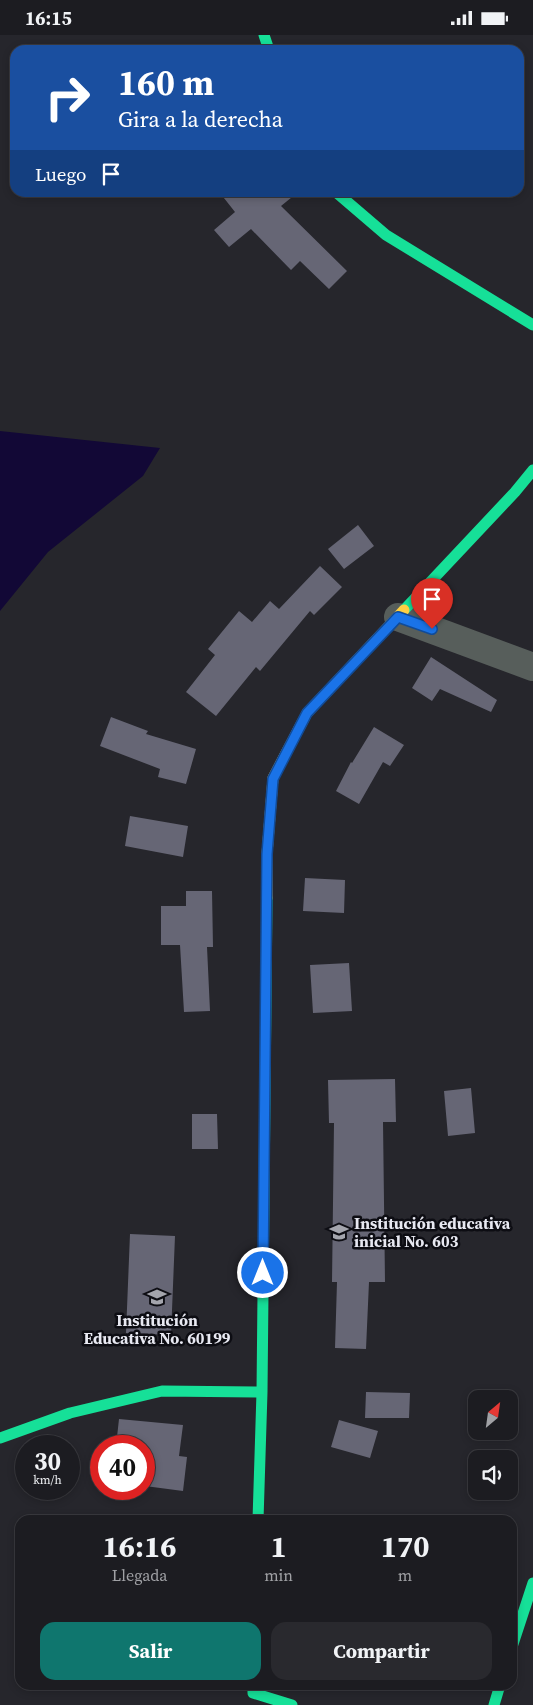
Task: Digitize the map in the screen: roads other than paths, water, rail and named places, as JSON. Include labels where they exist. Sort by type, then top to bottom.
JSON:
[{"type":"street","points":[[342,197],[386,235],[533,325]]},
{"type":"street","points":[[258,1515],[262,1392],[267,854],[273,779],[307,713],[515,493],[533,470]]},
{"type":"street","points":[[398,617],[533,667]]},
{"type":"street","points":[[0,1439],[70,1413],[162,1391],[262,1392]]},
{"type":"street","points":[[517,1632],[533,1583]]},
{"type":"street","points":[[494,1705],[498,1690]]},
{"type":"street","points":[[251,1694],[292,1705]]},
{"type":"place","name":"Institución educativa inicial No. 603","points":[[339,1232]]},
{"type":"place","name":"Institución Educativa No. 60199","points":[[157,1297]]}]
